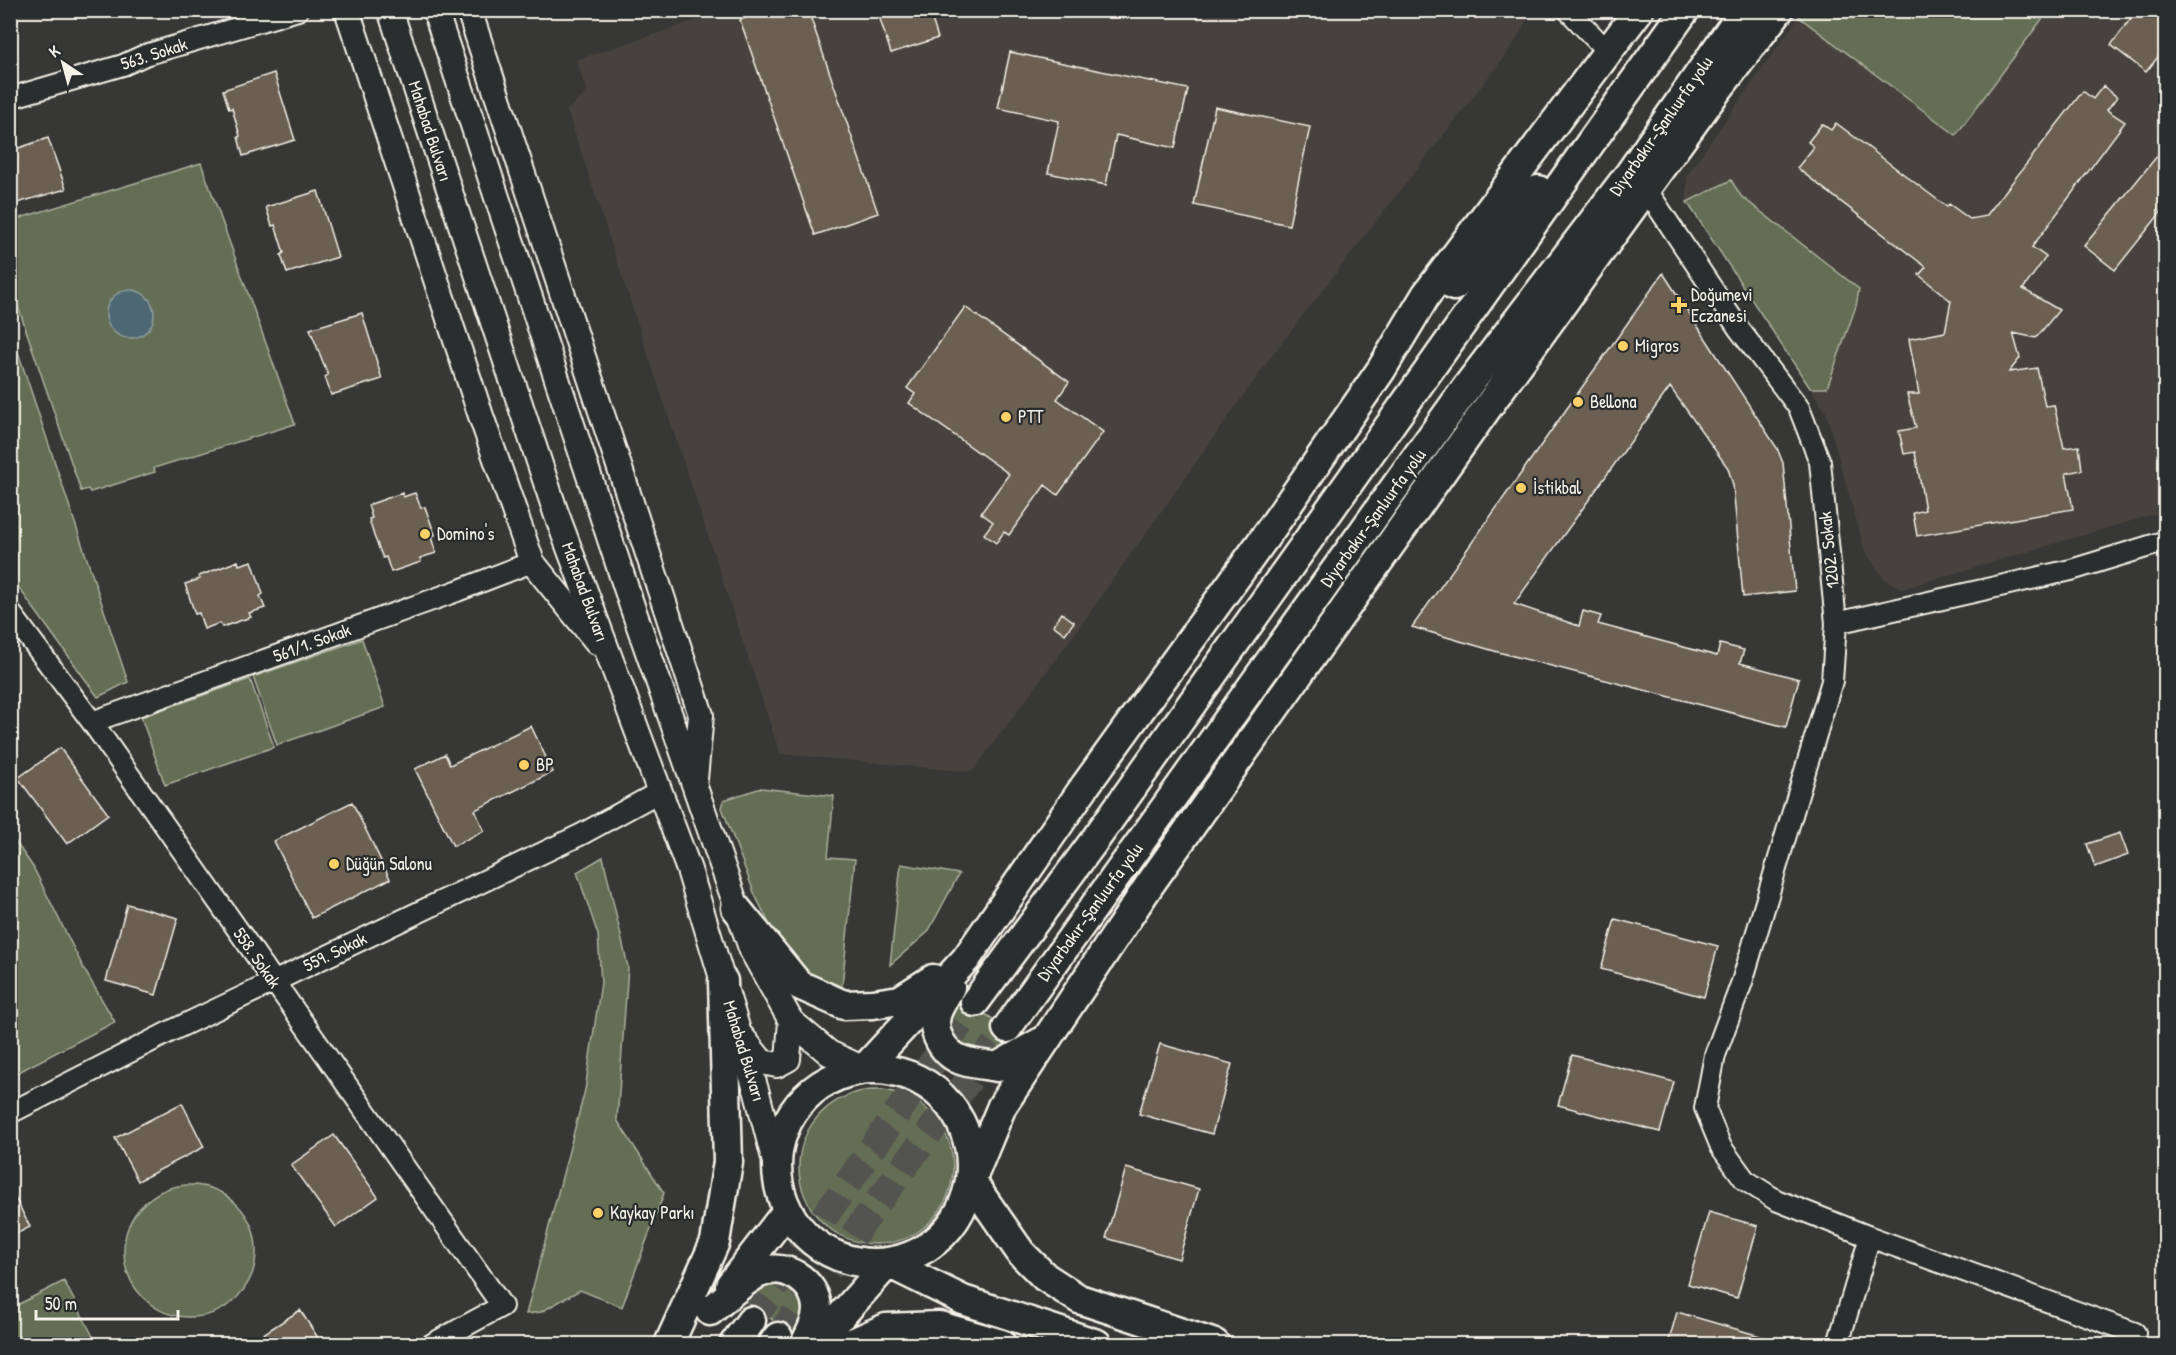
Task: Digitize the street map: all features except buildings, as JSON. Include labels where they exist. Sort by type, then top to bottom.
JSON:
[{"type":"highway","points":[[1047,1038],[997,1067],[961,1060],[947,1050],[936,1036],[934,1026],[937,1012],[966,958],[1085,786],[1381,370],[1426,295],[1640,10]]},
{"type":"highway","points":[[975,1002],[1097,837],[1685,10]]},
{"type":"highway","name":"Diyarbakır-Şanlıurfa yolu","points":[[1007,1028],[1469,384],[1638,181],[1744,10]]},
{"type":"highway","points":[[1215,1344],[1078,1299],[1045,1277],[1021,1253],[971,1181],[971,1151],[962,1123],[945,1098],[922,1080],[894,1070],[864,1069],[834,1077],[807,1095],[788,1120],[778,1150],[778,1181],[787,1211],[801,1231],[819,1247],[840,1258],[864,1263],[888,1263],[918,1253],[943,1235],[961,1211],[971,1181],[1002,1106],[1150,884],[1497,394],[1638,181],[1712,97],[1779,10]]},
{"type":"highway","points":[[1381,370],[1633,84]]},
{"type":"highway","points":[[736,908],[799,985],[844,1005],[900,1000],[966,958]]},
{"type":"highway","points":[[864,1069],[966,958]]},
{"type":"highway","points":[[669,1344],[715,1242],[728,1162],[723,981]]},
{"type":"highway","points":[[685,1344],[787,1211]]},
{"type":"highway","points":[[816,1344],[888,1263]]},
{"type":"highway","points":[[888,1263],[963,1300],[1097,1344]]},
{"type":"highway","points":[[710,1311],[757,1274],[769,1270],[789,1271],[802,1277],[815,1297],[817,1311],[813,1327],[785,1342]]},
{"type":"highway","points":[[734,1344],[751,1321]]},
{"type":"highway","points":[[850,1344],[886,1328],[939,1326],[1001,1344]]},
{"type":"main road","points":[[347,10],[481,416],[532,562],[609,657]]},
{"type":"main road","name":"Mahabad Bulvarı","points":[[390,10],[556,513],[689,870],[757,1093],[778,1174]]},
{"type":"main road","points":[[435,10],[632,606],[752,951],[791,1021],[829,1053],[864,1069]]},
{"type":"main road","points":[[469,10],[701,715],[694,787]]},
{"type":"main road","points":[[738,1032],[762,1062],[777,1065],[788,1059],[791,1021]]},
{"type":"street","name":"563. Sokak","points":[[10,98],[298,10]]},
{"type":"street","points":[[1568,10],[1608,52]]},
{"type":"street","name":"1202. Sokak","points":[[1638,181],[1739,329],[1798,408],[1820,462],[1836,623],[1832,681],[1742,982],[1715,1054],[1705,1108],[1721,1147],[1745,1180],[1776,1200],[1870,1237],[2135,1333],[2127,1344]]},
{"type":"street","points":[[1836,623],[2071,570],[2166,541]]},
{"type":"street","name":"561/1. Sokak","points":[[92,722],[532,562]]},
{"type":"street","name":"558. Sokak","points":[[10,612],[92,722],[502,1306],[432,1344]]},
{"type":"street","name":"559. Sokak","points":[[10,1113],[169,1032],[582,834],[659,792]]},
{"type":"street","points":[[1838,1344],[1870,1237]]},
{"type":"shaded area","points":[[724,11],[1532,11],[1515,42],[1498,65],[1273,354],[1063,650],[972,772],[780,754],[567,110],[587,92],[576,60]]},
{"type":"shaded area","points":[[1803,11],[2165,11],[2165,511],[1902,589],[1883,578],[1864,549],[1826,412],[1687,202],[1687,175]]},
{"type":"green space","points":[[2048,10],[1956,135],[1799,17],[1803,11]]},
{"type":"green space","points":[[201,163],[295,424],[154,468],[155,472],[90,492],[88,489],[81,491],[11,286],[10,221]]},
{"type":"green space","points":[[1731,180],[1741,196],[1859,289],[1856,306],[1827,388],[1810,388],[1687,202]]},
{"type":"green space","points":[[11,331],[128,682],[98,697],[11,577]]},
{"type":"green space","points":[[362,639],[385,707],[277,745],[253,677]]},
{"type":"green space","points":[[250,679],[274,747],[165,785],[141,717]]},
{"type":"green space","points":[[761,788],[834,796],[828,857],[855,859],[841,996],[805,981],[785,955],[755,895],[722,808],[724,800]]},
{"type":"green space","points":[[10,834],[33,867],[85,971],[115,1022],[11,1076]]},
{"type":"green space","points":[[603,857],[628,967],[617,1120],[664,1193],[622,1307],[580,1290],[541,1312],[526,1314],[585,1090],[601,983],[598,935],[577,872]]},
{"type":"green space","points":[[901,864],[959,874],[928,932],[890,965]]},
{"type":"green space","points":[[956,996],[1017,1034],[996,1053],[980,1055],[966,1049],[956,1039],[950,1026]]},
{"type":"green space","points":[[876,1090],[891,1091],[906,1096],[931,1112],[947,1137],[952,1152],[952,1182],[947,1197],[931,1222],[906,1238],[891,1243],[876,1244],[861,1243],[846,1238],[821,1222],[805,1197],[800,1182],[799,1167],[800,1152],[805,1137],[821,1112],[846,1096],[861,1091]]},
{"type":"green space","points":[[190,1185],[215,1190],[236,1205],[251,1226],[256,1251],[251,1276],[236,1297],[215,1312],[190,1317],[165,1312],[144,1297],[129,1276],[124,1251],[129,1226],[144,1205],[165,1190]]},
{"type":"green space","points":[[64,1281],[97,1344],[11,1344],[11,1308]]},
{"type":"green space","points":[[780,1281],[800,1297],[804,1319],[797,1337],[740,1297],[747,1289]]},
{"type":"water","points":[[125,290],[135,290],[150,300],[154,314],[153,323],[144,334],[135,338],[125,338],[110,328],[106,319],[106,309],[116,294]]},
{"type":"tunnel","points":[[751,1321],[975,1002]]},
{"type":"tunnel","points":[[778,1337],[1007,1028]]},
{"type":"place","name":"Doğumevi Eczanesi","points":[[1679,305]]},
{"type":"place","name":"Migros","points":[[1623,346]]},
{"type":"place","name":"Bellona","points":[[1578,402]]},
{"type":"place","name":"PTT","points":[[1006,417]]},
{"type":"place","name":"İstikbal","points":[[1521,488]]},
{"type":"place","name":"Domino's","points":[[425,534]]},
{"type":"place","name":"BP","points":[[524,765]]},
{"type":"place","name":"Düğün Salonu","points":[[334,864]]},
{"type":"place","name":"Kaykay Parkı","points":[[598,1213]]}]
